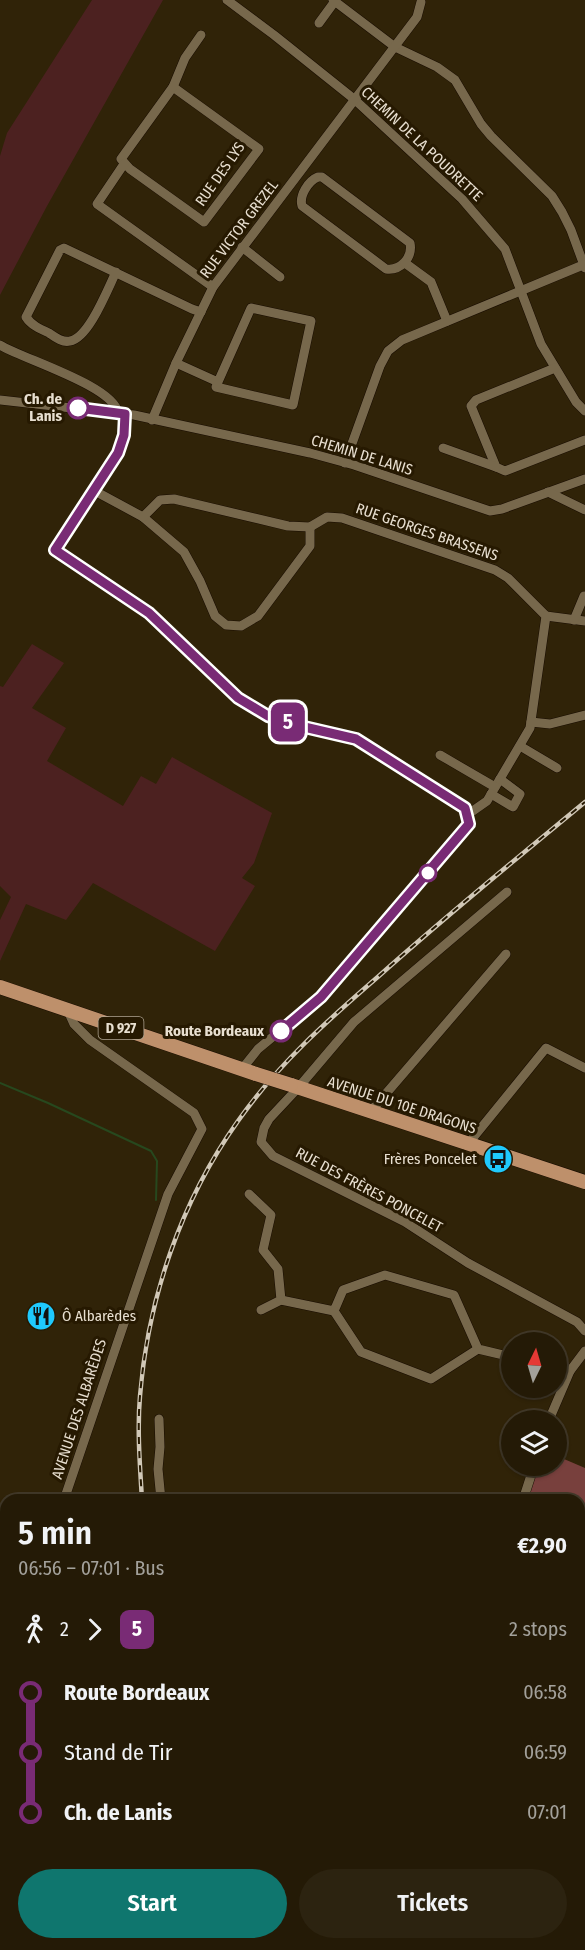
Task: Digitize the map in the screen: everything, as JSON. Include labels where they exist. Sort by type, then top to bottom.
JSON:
[{"type":"main road","name":"D 927","points":[[0,987],[242,1069]]},
{"type":"main road","name":"AVENUE DU 10E DRAGONS","points":[[242,1069],[585,1182]]},
{"type":"street","name":"CHEMIN DE LA POUDRETTE","points":[[227,0],[354,99],[469,207],[505,249],[541,344],[576,402],[585,411]]},
{"type":"street","points":[[320,23],[336,1],[395,47],[450,75],[491,136],[552,196],[571,230],[584,266],[402,340],[388,351],[380,366],[345,463]]},
{"type":"street","name":"RUE VICTOR GREZEL","points":[[152,420],[176,363],[213,287],[417,17],[421,2]]},
{"type":"street","points":[[201,35],[185,58],[173,87],[121,159],[124,164],[98,204],[213,287]]},
{"type":"street","name":"RUE DES LYS","points":[[124,164],[204,222],[260,149],[173,87]]},
{"type":"street","points":[[322,177],[410,243],[411,248],[405,263],[393,270],[386,269],[302,206],[301,197],[313,178],[322,177]]},
{"type":"street","points":[[294,180],[306,189]]},
{"type":"street","points":[[242,247],[280,277]]},
{"type":"street","points":[[116,272],[102,302],[82,335],[72,341],[63,341],[30,323],[26,317],[60,250],[64,248],[116,272],[201,312]]},
{"type":"street","points":[[405,263],[431,282],[447,321]]},
{"type":"street","points":[[251,308],[311,321],[294,405],[216,387],[218,382],[251,308]]},
{"type":"street","points":[[0,345],[82,382],[112,403],[121,413],[123,442],[118,453],[55,550],[149,613],[238,698],[268,716],[356,739],[465,808],[469,824],[336,981],[307,1011],[258,1049],[242,1069]]},
{"type":"street","points":[[176,363],[218,382]]},
{"type":"street","points":[[496,467],[471,406],[477,400],[555,368]]},
{"type":"street","name":"CHEMIN DE LANIS","points":[[0,400],[121,413],[310,453],[490,511],[502,509],[585,478]]},
{"type":"street","points":[[443,448],[506,471],[585,440]]},
{"type":"street","points":[[93,490],[143,517],[184,552],[200,580],[215,616],[226,625],[241,626],[258,615],[310,546],[310,527]]},
{"type":"street","points":[[548,492],[585,510]]},
{"type":"street","name":"RUE GEORGES BRASSENS","points":[[143,517],[160,500],[174,499],[288,526],[310,527],[327,517],[342,518],[495,570],[507,578],[546,616]]},
{"type":"street","points":[[574,620],[584,596]]},
{"type":"street","points":[[466,815],[486,801],[530,728],[546,616],[585,621]]},
{"type":"street","points":[[531,722],[549,724],[585,715]]},
{"type":"street","points":[[520,746],[557,768]]},
{"type":"street","points":[[440,755],[495,787]]},
{"type":"street","points":[[295,1086],[354,1022],[507,892]]},
{"type":"street","points":[[371,1111],[506,954]]},
{"type":"street","name":"AVENUE DES ALBARÈDES","points":[[66,1494],[168,1194],[202,1129],[194,1113],[90,1040],[74,1024],[68,1011]]},
{"type":"street","points":[[468,1144],[546,1048],[585,1068]]},
{"type":"street","name":"RUE DES FRÈRES PONCELET","points":[[295,1086],[264,1128],[261,1142],[273,1156],[405,1222],[468,1263],[577,1322],[585,1331]]},
{"type":"street","points":[[249,1194],[271,1215],[263,1250],[278,1269],[281,1300]]},
{"type":"street","points":[[334,1311],[343,1290],[385,1275],[454,1295],[478,1349]]},
{"type":"street","points":[[261,1310],[281,1300],[334,1311],[361,1352],[431,1379],[478,1349],[501,1354]]},
{"type":"street","points":[[553,1410],[570,1371],[585,1351]]},
{"type":"street","points":[[159,1419],[158,1469],[160,1494]]},
{"type":"street","points":[[525,1494],[531,1476]]},
{"type":"shaded area","points":[[92,0],[163,0],[47,206],[0,295],[0,156],[7,133]]},
{"type":"shaded area","points":[[32,644],[64,663],[32,708],[66,728],[47,761],[123,806],[141,776],[156,784],[172,757],[272,813],[254,863],[242,878],[255,886],[215,951],[93,883],[66,920],[26,904],[0,961],[0,920],[11,897],[0,886],[0,686],[3,687]]},
{"type":"shaded area","points":[[567,1460],[585,1468],[585,1494],[525,1494],[531,1476],[567,1476]]},
{"type":"waterway","points":[[0,1083],[151,1151],[157,1161],[156,1200]]},
{"type":"railway","points":[[142,1494],[139,1409],[144,1359],[159,1287],[184,1217],[218,1152],[253,1100],[323,1026],[482,887],[585,802]]},
{"type":"bus line","name":"5","points":[[78,408],[125,414],[123,442],[55,550],[149,613],[238,698],[268,716],[356,739],[465,808],[469,824],[336,981],[307,1011],[281,1031]]},
{"type":"place","name":"Ch. de Lanis","points":[[78,408]]},
{"type":"place","name":"Route Bordeaux","points":[[281,1031]]},
{"type":"place","name":"Frères Poncelet","points":[[498,1159]]},
{"type":"place","name":"Ô Albarèdes","points":[[41,1316]]}]
